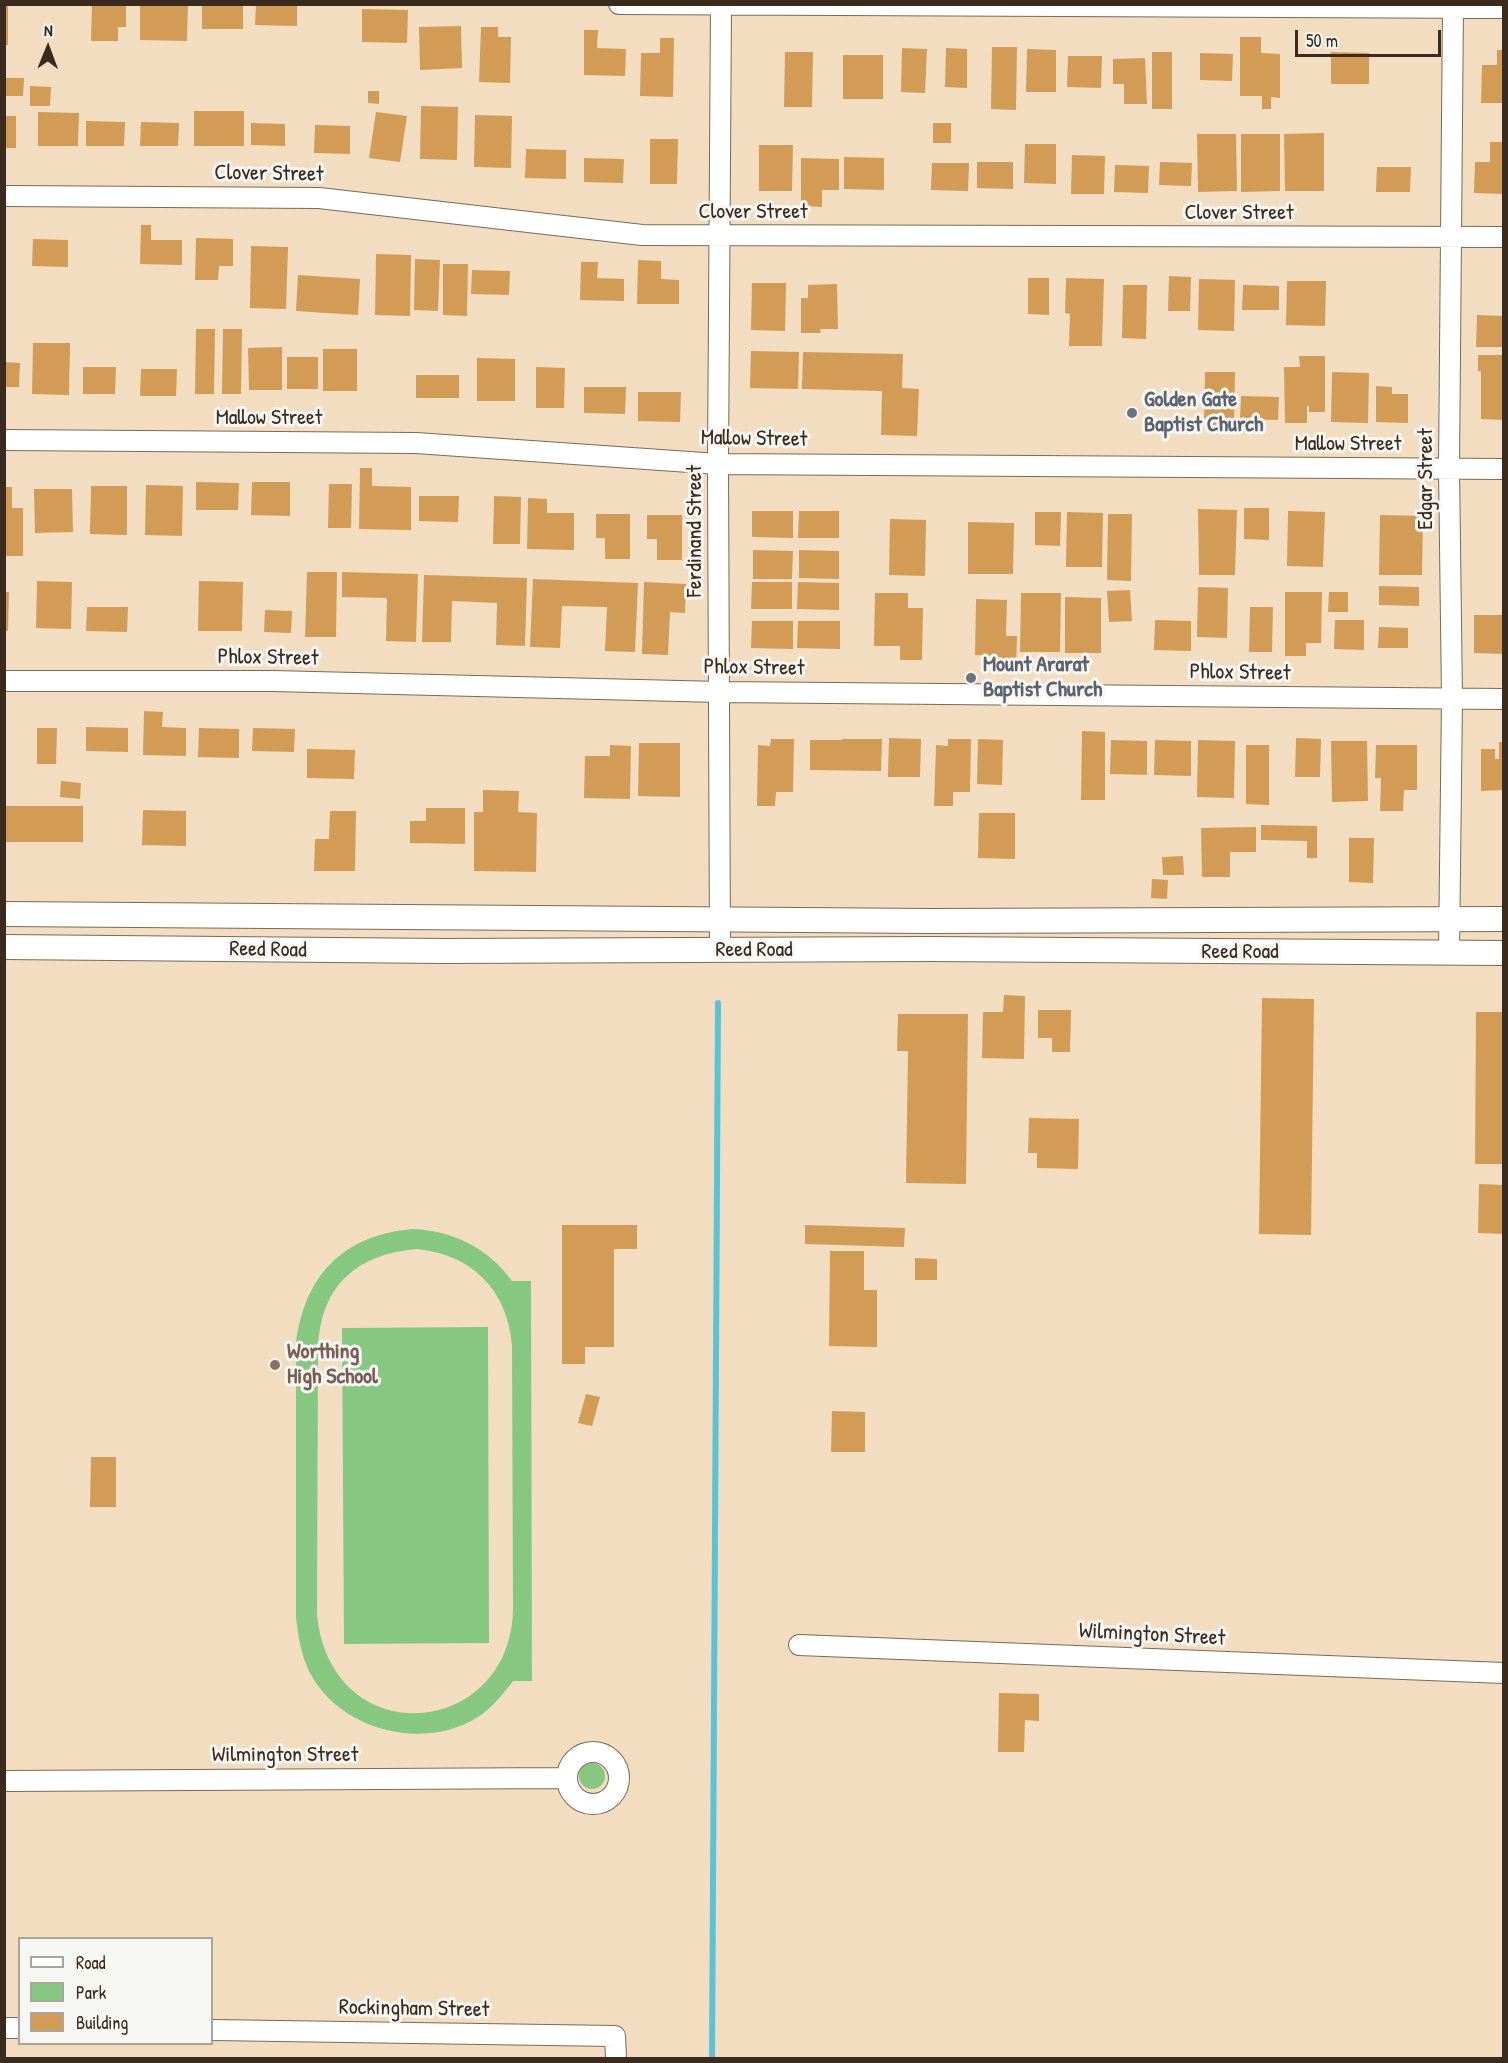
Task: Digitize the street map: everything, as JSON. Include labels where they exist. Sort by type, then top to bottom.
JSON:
[{"type":"street","points":[[620,4],[1503,8]]},
{"type":"street","name":"Ferdinand Street","points":[[720,950],[718,464],[721,5]]},
{"type":"street","name":"Edgar Street","points":[[1449,953],[1452,699],[1449,468],[1453,6]]},
{"type":"street","name":"Clover Street","points":[[4,196],[319,198],[642,235],[1503,237]]},
{"type":"street","name":"Mallow Street","points":[[4,440],[416,443],[718,464],[1503,469]]},
{"type":"street","name":"Phlox Street","points":[[4,681],[273,681],[720,692],[1503,699]]},
{"type":"street","points":[[9,947],[10,914]]},
{"type":"street","name":"Reed Road","points":[[10,914],[931,921],[1503,919]]},
{"type":"street","points":[[1195,920],[1196,952]]},
{"type":"street","points":[[931,921],[931,949]]},
{"type":"street","name":"Reed Road","points":[[9,947],[433,951],[931,949],[1503,953]]},
{"type":"street","name":"Wilmington Street","points":[[799,1645],[1503,1673]]},
{"type":"street","name":"Wilmington Street","points":[[4,1781],[566,1778]]},
{"type":"street","name":"Rockingham Street","points":[[213,2030],[615,2036],[615,2058]]},
{"type":"green space","points":[[413,1229],[442,1233],[469,1243],[481,1251],[503,1269],[512,1281],[531,1281],[532,1681],[513,1681],[493,1705],[478,1717],[456,1727],[432,1733],[408,1733],[384,1729],[361,1721],[340,1708],[322,1691],[309,1671],[300,1645],[296,1617],[296,1343],[301,1319],[308,1297],[332,1263],[348,1250],[366,1240],[388,1233]],"holes":[[[417,1249],[455,1259],[484,1279],[495,1292],[509,1325],[512,1345],[513,1607],[505,1651],[484,1683],[455,1704],[421,1713],[386,1709],[354,1692],[330,1661],[317,1615],[318,1347],[326,1306],[346,1277],[360,1266],[396,1252]]]},
{"type":"green space","points":[[488,1327],[489,1643],[344,1644],[342,1328]]},
{"type":"green space","points":[[592,1763],[601,1767],[605,1776],[601,1785],[592,1789],[583,1785],[579,1776],[583,1767]]},
{"type":"building","points":[[4,4],[8,4],[8,45],[4,45]]},
{"type":"building","points":[[92,4],[126,4],[126,27],[118,27],[118,41],[91,41]]},
{"type":"building","points":[[140,4],[188,4],[187,41],[140,40]]},
{"type":"building","points":[[202,4],[243,4],[243,29],[202,29]]},
{"type":"building","points":[[256,4],[297,4],[297,26],[255,25]]},
{"type":"building","points":[[362,9],[408,10],[407,43],[362,42]]},
{"type":"building","points":[[461,26],[462,68],[420,70],[419,27]]},
{"type":"building","points":[[481,27],[498,27],[498,37],[511,37],[510,83],[479,82]]},
{"type":"building","points":[[584,30],[598,30],[597,48],[626,49],[625,76],[584,75]]},
{"type":"building","points":[[1240,37],[1261,37],[1261,53],[1280,54],[1280,98],[1271,97],[1271,109],[1262,109],[1262,96],[1240,96]]},
{"type":"building","points":[[660,38],[674,38],[673,97],[640,96],[641,53],[660,53]]},
{"type":"building","points":[[992,47],[1017,47],[1016,110],[991,109]]},
{"type":"building","points":[[902,48],[927,49],[925,93],[901,92]]},
{"type":"building","points":[[946,48],[967,49],[967,88],[945,87]]},
{"type":"building","points":[[1027,49],[1056,50],[1056,92],[1026,92]]},
{"type":"building","points":[[1497,50],[1504,50],[1504,103],[1481,103],[1482,65],[1497,65]]},
{"type":"building","points":[[785,52],[813,52],[812,107],[784,107]]},
{"type":"building","points":[[1152,52],[1172,52],[1172,109],[1152,109]]},
{"type":"building","points":[[1331,52],[1369,53],[1369,84],[1331,84]]},
{"type":"building","points":[[1200,53],[1233,54],[1232,81],[1200,80]]},
{"type":"building","points":[[843,55],[883,55],[883,99],[843,99]]},
{"type":"building","points":[[1068,56],[1102,56],[1101,88],[1067,87]]},
{"type":"building","points":[[1145,58],[1147,104],[1124,104],[1124,84],[1113,84],[1113,59]]},
{"type":"building","points":[[5,78],[24,78],[23,96],[4,96]]},
{"type":"building","points":[[30,86],[51,87],[50,106],[30,106]]},
{"type":"building","points":[[368,91],[379,91],[379,104],[368,103]]},
{"type":"building","points":[[421,106],[458,107],[457,160],[420,159]]},
{"type":"building","points":[[194,111],[244,111],[244,146],[194,146]]},
{"type":"building","points":[[38,112],[79,113],[78,146],[38,146]]},
{"type":"building","points":[[376,112],[407,116],[400,162],[369,158]]},
{"type":"building","points":[[475,115],[512,116],[511,168],[474,167]]},
{"type":"building","points":[[4,116],[16,116],[16,148],[4,148]]},
{"type":"building","points":[[86,121],[125,122],[124,146],[86,146]]},
{"type":"building","points":[[141,122],[179,123],[178,146],[140,146]]},
{"type":"building","points":[[251,123],[285,124],[285,146],[251,145]]},
{"type":"building","points":[[933,123],[951,123],[951,143],[933,143]]},
{"type":"building","points":[[315,125],[350,126],[350,154],[314,153]]},
{"type":"building","points":[[1324,133],[1324,191],[1285,191],[1284,134]]},
{"type":"building","points":[[1197,134],[1236,134],[1237,191],[1198,192]]},
{"type":"building","points":[[1241,134],[1280,134],[1280,191],[1241,192]]},
{"type":"building","points":[[650,139],[678,139],[677,184],[650,184]]},
{"type":"building","points":[[1490,142],[1504,142],[1504,194],[1474,193],[1475,162],[1490,162]]},
{"type":"building","points":[[1025,144],[1056,144],[1056,184],[1024,183]]},
{"type":"building","points":[[759,145],[793,145],[792,191],[759,191]]},
{"type":"building","points":[[526,149],[566,150],[566,179],[525,178]]},
{"type":"building","points":[[1072,155],[1105,156],[1104,194],[1071,194]]},
{"type":"building","points":[[844,157],[884,158],[884,190],[844,189]]},
{"type":"building","points":[[584,158],[624,159],[623,183],[584,182]]},
{"type":"building","points":[[801,158],[839,159],[839,190],[822,190],[822,207],[801,206]]},
{"type":"building","points":[[977,162],[1013,162],[1013,189],[977,188]]},
{"type":"building","points":[[1160,162],[1192,163],[1191,186],[1159,185]]},
{"type":"building","points":[[932,163],[969,163],[968,191],[931,190]]},
{"type":"building","points":[[1115,165],[1149,166],[1148,193],[1114,192]]},
{"type":"building","points":[[1377,167],[1411,167],[1410,192],[1376,192]]},
{"type":"building","points":[[141,225],[151,225],[151,240],[182,240],[182,265],[140,264]]},
{"type":"building","points":[[196,238],[233,239],[233,266],[219,266],[218,280],[195,280]]},
{"type":"building","points":[[33,239],[68,240],[68,267],[32,266]]},
{"type":"building","points":[[251,246],[288,247],[286,309],[250,308]]},
{"type":"building","points":[[376,254],[411,255],[410,316],[375,315]]},
{"type":"building","points":[[415,259],[440,260],[438,311],[414,310]]},
{"type":"building","points":[[638,260],[661,261],[661,279],[679,280],[679,304],[637,304]]},
{"type":"building","points":[[581,262],[598,262],[597,278],[624,279],[624,301],[580,300]]},
{"type":"building","points":[[443,264],[468,264],[467,316],[443,315]]},
{"type":"building","points":[[472,270],[510,271],[509,295],[471,294]]},
{"type":"building","points":[[298,275],[360,279],[358,315],[296,311]]},
{"type":"building","points":[[1169,276],[1191,277],[1190,311],[1168,311]]},
{"type":"building","points":[[1028,278],[1049,278],[1049,315],[1028,314]]},
{"type":"building","points":[[1066,278],[1104,279],[1102,346],[1069,346],[1070,314],[1065,313]]},
{"type":"building","points":[[1199,279],[1235,280],[1234,331],[1198,330]]},
{"type":"building","points":[[1287,281],[1326,281],[1325,326],[1286,325]]},
{"type":"building","points":[[752,283],[786,283],[785,331],[751,330]]},
{"type":"building","points":[[837,284],[838,329],[820,329],[821,333],[801,333],[801,298],[808,298],[808,285]]},
{"type":"building","points":[[1123,285],[1147,285],[1146,339],[1122,338]]},
{"type":"building","points":[[1243,285],[1279,286],[1279,310],[1242,310]]},
{"type":"building","points":[[1477,315],[1504,316],[1504,347],[1476,347]]},
{"type":"building","points":[[196,329],[215,329],[214,394],[195,394]]},
{"type":"building","points":[[223,329],[242,329],[241,394],[222,394]]},
{"type":"building","points":[[33,343],[70,343],[69,395],[32,394]]},
{"type":"building","points":[[282,347],[282,390],[249,390],[248,348]]},
{"type":"building","points":[[323,349],[357,349],[357,391],[323,391]]},
{"type":"building","points":[[751,351],[799,352],[798,389],[750,388]]},
{"type":"building","points":[[803,352],[903,354],[902,388],[919,389],[917,436],[881,435],[882,391],[802,389]]},
{"type":"building","points":[[1478,355],[1504,355],[1504,420],[1481,419],[1481,371],[1478,371]]},
{"type":"building","points":[[1299,356],[1325,356],[1325,412],[1309,412],[1309,406],[1307,406],[1307,423],[1285,423],[1284,367],[1300,367]]},
{"type":"building","points":[[287,357],[318,357],[318,389],[287,389]]},
{"type":"building","points":[[477,358],[515,359],[515,401],[477,401]]},
{"type":"building","points":[[4,362],[20,363],[19,387],[4,387]]},
{"type":"building","points":[[83,367],[116,367],[115,394],[83,394]]},
{"type":"building","points":[[536,367],[565,368],[564,408],[536,408]]},
{"type":"building","points":[[141,369],[177,369],[176,396],[140,396]]},
{"type":"building","points":[[1205,372],[1235,372],[1234,425],[1204,425]]},
{"type":"building","points":[[1332,372],[1369,373],[1368,423],[1331,422]]},
{"type":"building","points":[[416,375],[459,375],[459,398],[416,398]]},
{"type":"building","points":[[1376,386],[1392,387],[1392,394],[1408,394],[1408,423],[1376,422]]},
{"type":"building","points":[[584,387],[626,387],[625,414],[584,413]]},
{"type":"building","points":[[638,392],[681,392],[680,422],[638,421]]},
{"type":"building","points":[[1241,396],[1279,397],[1278,420],[1240,419]]},
{"type":"building","points":[[360,468],[372,468],[372,486],[411,487],[411,530],[359,529]]},
{"type":"building","points":[[196,482],[239,483],[238,510],[196,510]]},
{"type":"building","points":[[252,482],[290,482],[290,516],[251,515]]},
{"type":"building","points":[[329,484],[352,484],[351,528],[328,528]]},
{"type":"building","points":[[146,485],[183,486],[182,536],[145,535]]},
{"type":"building","points":[[91,486],[127,486],[127,535],[90,534]]},
{"type":"building","points":[[4,487],[12,487],[12,508],[23,508],[23,556],[4,556]]},
{"type":"building","points":[[34,489],[72,489],[73,532],[35,533]]},
{"type":"building","points":[[419,496],[459,496],[458,522],[419,521]]},
{"type":"building","points":[[494,496],[521,497],[520,544],[493,544]]},
{"type":"building","points":[[528,498],[547,499],[547,513],[574,513],[574,550],[527,549]]},
{"type":"building","points":[[1244,508],[1269,508],[1269,540],[1244,539]]},
{"type":"building","points":[[1198,509],[1237,510],[1235,575],[1199,575]]},
{"type":"building","points":[[752,511],[793,511],[793,538],[752,537]]},
{"type":"building","points":[[799,511],[839,511],[839,538],[798,538]]},
{"type":"building","points":[[1288,511],[1325,512],[1323,567],[1287,566]]},
{"type":"building","points":[[1035,512],[1061,512],[1060,546],[1035,545]]},
{"type":"building","points":[[1067,512],[1103,513],[1102,567],[1066,567]]},
{"type":"building","points":[[596,514],[630,514],[630,559],[605,559],[605,538],[596,538]]},
{"type":"building","points":[[1108,514],[1132,514],[1131,581],[1107,580]]},
{"type":"building","points":[[647,515],[682,515],[682,560],[657,560],[657,539],[647,539]]},
{"type":"building","points":[[1380,515],[1423,516],[1422,575],[1379,575]]},
{"type":"building","points":[[890,519],[926,520],[925,576],[889,575]]},
{"type":"building","points":[[968,522],[1014,523],[1013,574],[968,574]]},
{"type":"building","points":[[753,550],[793,551],[792,579],[753,579]]},
{"type":"building","points":[[799,550],[839,551],[839,579],[799,578]]},
{"type":"building","points":[[307,572],[337,572],[336,637],[305,637]]},
{"type":"building","points":[[342,572],[418,574],[416,642],[386,641],[387,598],[342,597]]},
{"type":"building","points":[[424,575],[527,578],[525,646],[496,645],[497,603],[452,601],[451,642],[422,642]]},
{"type":"building","points":[[533,579],[638,583],[635,652],[605,651],[607,607],[562,606],[560,648],[530,647]]},
{"type":"building","points":[[37,581],[72,582],[71,629],[36,628]]},
{"type":"building","points":[[199,581],[243,582],[242,631],[198,631]]},
{"type":"building","points":[[644,582],[686,584],[685,613],[670,612],[668,655],[642,654]]},
{"type":"building","points":[[752,582],[792,582],[792,609],[751,609]]},
{"type":"building","points":[[798,582],[839,583],[839,610],[797,609]]},
{"type":"building","points":[[1379,586],[1419,587],[1419,606],[1379,605]]},
{"type":"building","points":[[1198,587],[1228,588],[1227,638],[1197,637]]},
{"type":"building","points":[[1130,590],[1132,621],[1109,622],[1107,591]]},
{"type":"building","points":[[4,592],[9,592],[8,631],[4,631]]},
{"type":"building","points":[[1285,592],[1322,592],[1321,643],[1306,643],[1306,656],[1285,656]]},
{"type":"building","points":[[1329,592],[1348,592],[1348,612],[1328,612]]},
{"type":"building","points":[[875,593],[908,593],[908,608],[923,608],[922,660],[900,660],[900,646],[874,646]]},
{"type":"building","points":[[1021,593],[1061,593],[1060,652],[1020,652]]},
{"type":"building","points":[[1065,597],[1101,598],[1101,653],[1065,653]]},
{"type":"building","points":[[976,599],[1007,600],[1006,636],[1017,636],[1016,673],[994,673],[994,656],[975,655]]},
{"type":"building","points":[[87,607],[128,607],[127,632],[86,631]]},
{"type":"building","points":[[1250,607],[1273,607],[1272,652],[1249,652]]},
{"type":"building","points":[[265,610],[292,611],[291,633],[264,632]]},
{"type":"building","points":[[1474,615],[1504,615],[1504,654],[1474,653]]},
{"type":"building","points":[[1155,620],[1191,621],[1191,651],[1154,650]]},
{"type":"building","points":[[1335,620],[1364,620],[1364,650],[1334,649]]},
{"type":"building","points":[[752,621],[793,621],[793,649],[751,648]]},
{"type":"building","points":[[798,621],[840,621],[840,649],[797,648]]},
{"type":"building","points":[[1379,627],[1408,628],[1408,648],[1378,648]]},
{"type":"building","points":[[144,711],[163,712],[162,727],[186,728],[186,756],[143,755]]},
{"type":"building","points":[[86,727],[128,728],[128,752],[86,751]]},
{"type":"building","points":[[37,728],[57,728],[56,764],[37,764]]},
{"type":"building","points":[[199,728],[239,729],[239,758],[198,757]]},
{"type":"building","points":[[253,728],[295,729],[294,752],[252,751]]},
{"type":"building","points":[[1082,731],[1105,732],[1105,800],[1081,800]]},
{"type":"building","points":[[889,738],[921,739],[920,777],[888,777]]},
{"type":"building","points":[[1296,738],[1321,739],[1320,777],[1295,777]]},
{"type":"building","points":[[771,739],[794,739],[793,792],[776,792],[775,806],[757,806],[758,745],[770,746]]},
{"type":"building","points":[[882,739],[881,771],[810,770],[810,740]]},
{"type":"building","points":[[948,739],[971,739],[970,792],[953,792],[953,806],[934,806],[936,745],[948,746]]},
{"type":"building","points":[[978,739],[1003,740],[1002,785],[977,784]]},
{"type":"building","points":[[1111,740],[1147,741],[1147,775],[1110,774]]},
{"type":"building","points":[[1155,740],[1191,741],[1191,776],[1154,775]]},
{"type":"building","points":[[1198,740],[1235,741],[1234,798],[1197,797]]},
{"type":"building","points":[[1331,741],[1367,741],[1368,801],[1332,802]]},
{"type":"building","points":[[1499,742],[1504,742],[1504,790],[1481,791],[1481,749],[1495,749],[1495,759],[1499,759]]},
{"type":"building","points":[[639,743],[680,743],[680,797],[638,796]]},
{"type":"building","points":[[610,745],[631,746],[630,799],[584,798],[585,756],[610,756]]},
{"type":"building","points":[[1246,745],[1269,745],[1269,805],[1246,804]]},
{"type":"building","points":[[1376,745],[1417,745],[1417,790],[1404,790],[1403,811],[1380,811],[1381,778],[1375,778]]},
{"type":"building","points":[[307,749],[355,750],[354,779],[307,778]]},
{"type":"building","points":[[61,781],[81,783],[80,799],[60,797]]},
{"type":"building","points":[[483,790],[519,791],[518,812],[537,813],[536,872],[474,871],[474,812],[483,812]]},
{"type":"building","points":[[4,806],[83,806],[83,842],[4,842]]},
{"type":"building","points":[[426,808],[465,808],[465,844],[410,843],[410,821],[426,821]]},
{"type":"building","points":[[143,810],[186,811],[186,846],[142,845]]},
{"type":"building","points":[[330,811],[356,811],[355,871],[314,871],[315,839],[329,839]]},
{"type":"building","points":[[979,813],[1015,813],[1015,859],[978,858]]},
{"type":"building","points":[[1261,825],[1317,826],[1317,858],[1307,858],[1307,841],[1261,840]]},
{"type":"building","points":[[1256,827],[1256,852],[1230,852],[1230,877],[1202,877],[1201,828]]},
{"type":"building","points":[[1349,838],[1374,838],[1373,883],[1349,882]]},
{"type":"building","points":[[1183,856],[1184,875],[1163,875],[1162,857]]},
{"type":"building","points":[[1152,879],[1168,880],[1167,899],[1151,898]]},
{"type":"building","points":[[1004,995],[1025,996],[1024,1059],[982,1058],[983,1012],[1003,1012]]},
{"type":"building","points":[[1262,998],[1314,999],[1311,1235],[1259,1234]]},
{"type":"building","points":[[1038,1010],[1071,1010],[1070,1052],[1052,1052],[1052,1038],[1038,1038]]},
{"type":"building","points":[[1476,1012],[1504,1012],[1503,1164],[1475,1164]]},
{"type":"building","points":[[898,1014],[968,1014],[966,1184],[906,1183],[908,1051],[897,1051]]},
{"type":"building","points":[[1029,1118],[1079,1119],[1078,1169],[1037,1168],[1037,1153],[1028,1153]]},
{"type":"building","points":[[1479,1184],[1504,1185],[1504,1234],[1478,1233]]},
{"type":"building","points":[[562,1225],[637,1225],[637,1249],[614,1249],[614,1347],[585,1347],[585,1364],[562,1364]]},
{"type":"building","points":[[805,1225],[905,1228],[904,1247],[805,1244]]},
{"type":"building","points":[[830,1251],[864,1251],[864,1290],[877,1290],[877,1347],[829,1346]]},
{"type":"building","points":[[915,1258],[937,1259],[937,1280],[915,1280]]},
{"type":"building","points":[[586,1394],[600,1397],[592,1426],[578,1423]]},
{"type":"building","points":[[832,1411],[865,1412],[865,1452],[831,1452]]},
{"type":"building","points":[[91,1457],[116,1457],[116,1507],[90,1507]]},
{"type":"building","points":[[999,1693],[1039,1694],[1039,1721],[1025,1720],[1024,1752],[998,1752]]},
{"type":"waterway","points":[[712,2058],[718,1003]]},
{"type":"place","name":"Golden Gate Baptist Church","points":[[1132,413]]},
{"type":"place","name":"Mount Ararat Baptist Church","points":[[971,678]]},
{"type":"place","name":"Worthing High School","points":[[275,1365]]}]
